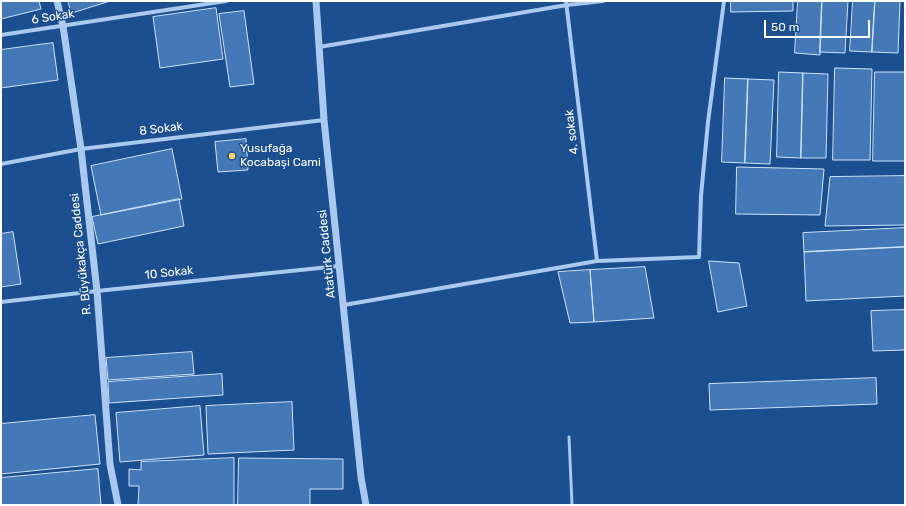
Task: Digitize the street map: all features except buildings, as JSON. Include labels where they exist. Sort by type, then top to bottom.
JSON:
[{"type":"street","name":"R. Büyükakça Caddesi","points":[[58,1],[82,149],[97,291],[110,464],[118,505]]},
{"type":"street","name":"6 Sokak","points":[[1,35],[226,1]]},
{"type":"street","name":"Atatürk Caddesi","points":[[316,1],[324,120],[361,477],[366,505]]},
{"type":"street","points":[[319,47],[567,3],[603,1]]},
{"type":"street","points":[[344,305],[597,260],[699,257],[701,196],[708,122],[724,1]]},
{"type":"street","name":"4. sokak","points":[[567,3],[597,260]]},
{"type":"street","name":"8 Sokak","points":[[1,164],[82,149],[324,120]]},
{"type":"street","name":"10 Sokak","points":[[1,302],[340,266]]},
{"type":"lane","points":[[569,437],[572,505]]},
{"type":"place","name":"Yusufağa Kocabaşi Cami","points":[[232,156]]}]
